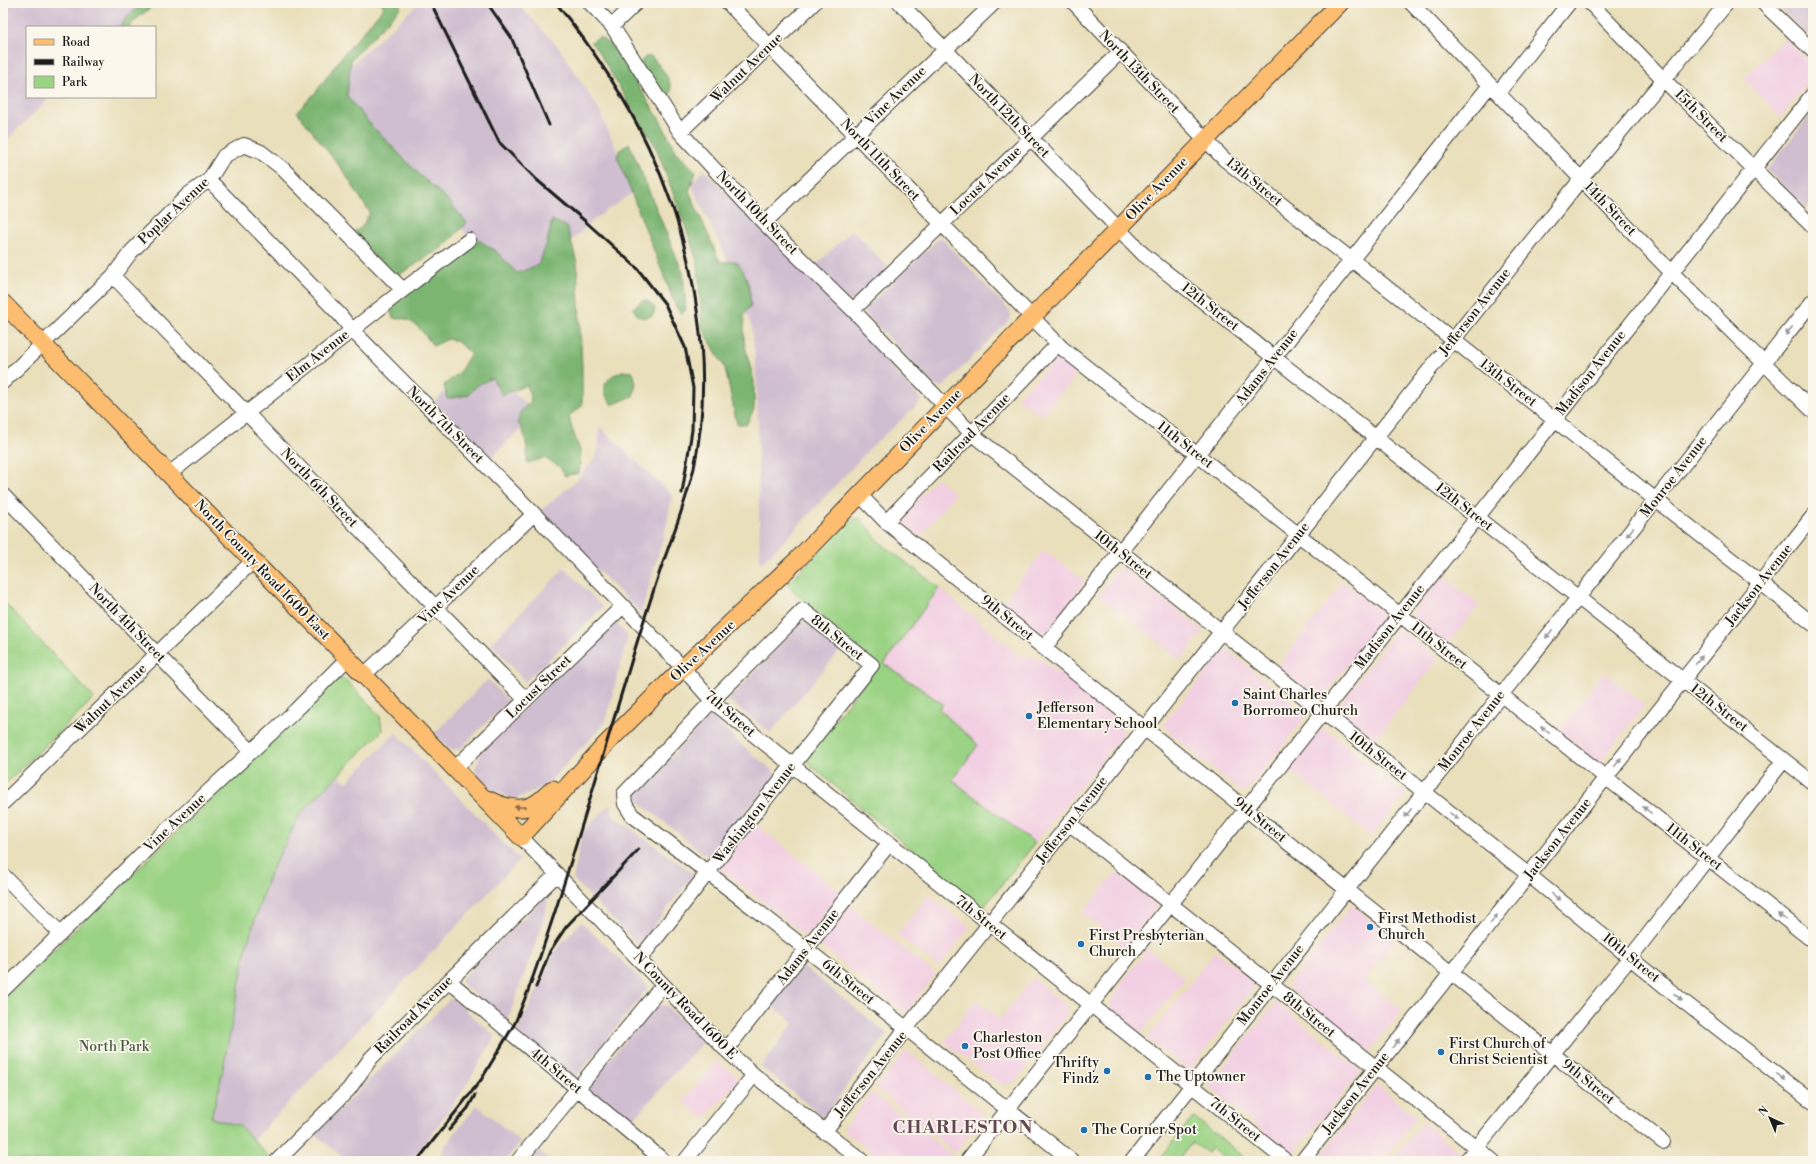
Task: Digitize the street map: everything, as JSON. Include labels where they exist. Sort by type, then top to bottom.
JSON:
[{"type":"main road","name":"Olive Avenue","points":[[521,837],[588,766],[606,744],[683,668],[775,582],[1340,3]]},
{"type":"main road","name":"North County Road 1600 East","points":[[3,303],[521,837]]},
{"type":"main road","points":[[481,796],[499,805],[525,808],[535,805],[564,779],[588,766]]},
{"type":"street","name":"North 10th Street","points":[[590,3],[612,26],[680,132],[764,223],[853,310],[946,406]]},
{"type":"street","points":[[612,26],[636,3]]},
{"type":"street","name":"North 11th Street","points":[[728,3],[1032,317]]},
{"type":"street","name":"Walnut Avenue","points":[[680,132],[814,3]]},
{"type":"street","name":"North 12th Street","points":[[900,3],[1119,228]]},
{"type":"street","name":"Vine Avenue","points":[[764,223],[994,3]]},
{"type":"street","name":"North 13th Street","points":[[1074,3],[1205,140]]},
{"type":"street","name":"14th Street","points":[[1411,3],[1671,272],[1813,411]]},
{"type":"street","name":"Adams Avenue","points":[[1044,648],[1352,260],[1494,89],[1570,3]]},
{"type":"street","name":"15th Street","points":[[1590,3],[1813,227]]},
{"type":"street","name":"Jefferson Avenue","points":[[824,1132],[990,925],[1581,179],[1727,3]]},
{"type":"street","points":[[1763,3],[1813,51]]},
{"type":"street","name":"Locust Avenue","points":[[853,310],[1120,52]]},
{"type":"street","name":"Madison Avenue","points":[[967,1161],[1813,94]]},
{"type":"street","name":"13th Street","points":[[1205,140],[1224,159],[1813,624]]},
{"type":"street","name":"Poplar Avenue","points":[[3,382],[113,276],[131,252],[189,194],[209,180],[224,156],[244,145],[261,152],[282,168],[403,290]]},
{"type":"street","name":"North 7th Street","points":[[209,180],[340,315],[352,330],[534,514],[683,668]]},
{"type":"street","name":"12th Street","points":[[1119,228],[1143,254],[1813,783]]},
{"type":"street","name":"Elm Avenue","points":[[169,474],[469,240]]},
{"type":"street","name":"North 6th Street","points":[[113,276],[526,700]]},
{"type":"street","name":"Monroe Avenue","points":[[1132,1161],[1813,301]]},
{"type":"street","name":"11th Street","points":[[1032,317],[1058,344],[1813,941]]},
{"type":"street","name":"Railroad Avenue","points":[[886,522],[1058,344]]},
{"type":"street","name":"10th Street","points":[[946,406],[972,434],[1120,553],[1529,875],[1679,998],[1813,1102]]},
{"type":"street","name":"North 4th Street","points":[[3,495],[251,751]]},
{"type":"street","name":"9th Street","points":[[860,495],[886,522],[1663,1142]]},
{"type":"street","name":"Vine Avenue","points":[[364,675],[534,514]]},
{"type":"street","name":"Jackson Avenue","points":[[1302,1161],[1813,516]]},
{"type":"street","name":"Walnut Avenue","points":[[3,803],[253,561]]},
{"type":"street","name":"Locust Street","points":[[454,769],[623,606]]},
{"type":"street","name":"8th Street","points":[[712,701],[802,610],[872,666]]},
{"type":"street","name":"Vine Avenue","points":[[3,990],[348,658]]},
{"type":"street","name":"Washington Avenue","points":[[639,960],[872,666]]},
{"type":"street","name":"7th Street","points":[[683,668],[712,701],[1286,1161]]},
{"type":"street","name":"6th Street","points":[[712,701],[624,794],[625,804],[632,815],[708,872],[806,949],[1072,1161]]},
{"type":"street","points":[[1466,1161],[1630,958],[1784,760]]},
{"type":"street","name":"8th Street","points":[[1070,824],[1492,1161]]},
{"type":"street","name":"N County Road 1600 E","points":[[521,837],[726,1050],[754,1075],[862,1161]]},
{"type":"street","name":"Adams Avenue","points":[[726,1050],[889,844]]},
{"type":"street","name":"Railroad Avenue","points":[[277,1161],[349,1090],[371,1058],[556,874]]},
{"type":"street","points":[[3,875],[60,934]]},
{"type":"street","name":"4th Street","points":[[449,981],[664,1161]]},
{"type":"street","points":[[518,1161],[663,985]]},
{"type":"street","points":[[684,1161],[754,1075]]},
{"type":"shaded area","points":[[3,3],[147,3],[124,26],[26,26],[26,98],[50,98],[3,143]]},
{"type":"shaded area","points":[[419,3],[517,3],[560,49],[598,108],[635,191],[596,218],[517,290],[331,83]]},
{"type":"shaded area","points":[[1775,3],[1813,3],[1813,41]]},
{"type":"shaded area","points":[[1785,38],[1813,67],[1813,75],[1780,118],[1744,78]]},
{"type":"shaded area","points":[[1813,111],[1813,200],[1807,208],[1767,170]]},
{"type":"shaded area","points":[[704,170],[822,290],[922,401],[871,447],[789,536],[760,564],[757,386],[752,328],[743,304],[737,280],[691,184]]},
{"type":"shaded area","points":[[852,230],[889,268],[856,301],[847,300],[815,266]]},
{"type":"shaded area","points":[[940,237],[1011,312],[1010,319],[943,387],[935,386],[863,311]]},
{"type":"shaded area","points":[[481,359],[536,414],[490,459],[434,402]]},
{"type":"shaded area","points":[[1060,359],[1078,373],[1042,416],[1016,398],[1054,362]]},
{"type":"shaded area","points":[[600,427],[672,495],[667,524],[641,613],[539,512],[575,482],[597,455]]},
{"type":"shaded area","points":[[937,478],[955,494],[920,537],[901,523],[900,519]]},
{"type":"shaded area","points":[[1044,550],[1085,581],[1048,630],[1037,634],[1001,604]]},
{"type":"shaded area","points":[[1121,566],[1203,630],[1181,660],[1098,595]]},
{"type":"shaded area","points":[[565,568],[603,607],[525,682],[491,643]]},
{"type":"shaded area","points":[[1443,575],[1479,605],[1447,645],[1410,616]]},
{"type":"shaded area","points":[[1343,582],[1386,615],[1324,696],[1314,697],[1277,667]]},
{"type":"shaded area","name":"Jefferson Elementary School","points":[[939,588],[1019,655],[1041,659],[1121,724],[1124,733],[1035,843],[952,780],[978,745],[939,709],[943,704],[884,664]]},
{"type":"shaded area","points":[[806,618],[843,647],[770,733],[728,700]]},
{"type":"shaded area","points":[[614,620],[628,636],[605,723],[548,783],[531,793],[513,799],[477,780],[475,769],[481,752]]},
{"type":"shaded area","points":[[1399,628],[1438,659],[1372,744],[1333,713]]},
{"type":"shaded area","points":[[1226,649],[1307,715],[1247,791],[1239,790],[1167,730],[1164,723]]},
{"type":"shaded area","points":[[1604,672],[1645,705],[1599,764],[1558,731]]},
{"type":"shaded area","points":[[488,679],[508,701],[460,749],[450,750],[435,733]]},
{"type":"shaded area","points":[[711,715],[739,743],[777,774],[708,857],[643,805],[634,796]]},
{"type":"shaded area","points":[[1323,727],[1406,794],[1371,836],[1289,769]]},
{"type":"shaded area","points":[[396,733],[520,860],[253,1140],[240,1126],[211,1118],[219,1089],[247,945],[269,875],[300,814],[339,774],[346,783]]},
{"type":"shaded area","points":[[612,803],[612,815],[694,874],[640,944],[636,943],[573,879],[583,831]]},
{"type":"shaded area","points":[[755,824],[841,892],[806,936],[720,868]]},
{"type":"shaded area","points":[[1116,872],[1158,906],[1124,947],[1082,913]]},
{"type":"shaded area","points":[[928,895],[970,927],[939,967],[897,935]]},
{"type":"shaded area","points":[[549,896],[541,928],[507,1022],[460,982],[462,978],[542,900]]},
{"type":"shaded area","points":[[1352,905],[1396,940],[1364,980],[1402,1011],[1369,1052],[1287,986]]},
{"type":"shaded area","points":[[850,906],[936,974],[905,1013],[819,945]]},
{"type":"shaded area","points":[[581,922],[649,987],[575,1078],[517,1033],[555,951]]},
{"type":"shaded area","points":[[1148,949],[1185,978],[1140,1035],[1113,1013],[1110,1003],[1121,983]]},
{"type":"shaded area","points":[[1215,951],[1256,984],[1189,1071],[1147,1039]]},
{"type":"shaded area","points":[[803,966],[887,1034],[823,1117],[761,1067],[794,1022],[770,1005]]},
{"type":"shaded area","points":[[1033,978],[1068,1007],[1066,1016],[1015,1082],[1002,1085],[944,1042],[976,1000],[1000,1019]]},
{"type":"shaded area","points":[[451,998],[496,1036],[461,1093],[424,1144],[409,1161],[348,1161],[315,1134]]},
{"type":"shaded area","points":[[1276,1002],[1361,1071],[1292,1155],[1208,1086]]},
{"type":"shaded area","points":[[658,1005],[666,1005],[702,1043],[629,1124],[587,1088],[650,1009]]},
{"type":"shaded area","points":[[908,1052],[979,1110],[981,1117],[956,1153],[876,1088],[903,1054]]},
{"type":"shaded area","points":[[717,1061],[740,1079],[704,1119],[682,1101]]},
{"type":"shaded area","points":[[1377,1085],[1417,1117],[1382,1161],[1316,1161]]},
{"type":"shaded area","points":[[871,1092],[954,1157],[951,1161],[885,1161],[843,1130]]},
{"type":"shaded area","points":[[477,1105],[521,1142],[505,1161],[451,1161],[445,1157],[442,1150]]},
{"type":"shaded area","points":[[1423,1122],[1460,1153],[1454,1161],[1391,1161]]},
{"type":"shaded area","points":[[538,1150],[551,1161],[529,1161]]},
{"type":"green space","points":[[144,3],[157,3],[135,20],[131,26],[120,26],[128,16]]},
{"type":"green space","points":[[381,3],[398,3],[401,7],[351,60],[347,96],[372,126],[423,178],[446,198],[467,223],[443,247],[397,276],[349,234],[361,228],[370,213],[344,172],[297,112],[316,92],[340,59],[384,7]]},
{"type":"green space","points":[[599,37],[609,43],[622,61],[660,120],[676,151],[696,172],[689,191],[720,262],[736,261],[746,276],[751,305],[744,315],[744,342],[754,381],[754,409],[747,424],[737,424],[725,368],[702,327],[698,264],[655,145],[630,106],[600,54],[591,42]]},
{"type":"green space","points":[[651,56],[665,73],[670,83],[671,93],[663,99],[640,63],[645,57]]},
{"type":"green space","points":[[629,143],[683,273],[686,310],[681,313],[676,307],[617,156],[620,150]]},
{"type":"green space","points":[[552,220],[567,227],[577,263],[582,367],[582,406],[569,416],[581,453],[579,473],[565,476],[559,466],[544,458],[527,463],[527,447],[525,437],[518,423],[520,412],[531,401],[527,385],[502,395],[492,378],[478,385],[468,395],[447,399],[444,385],[459,373],[471,353],[456,341],[448,339],[433,346],[421,330],[410,321],[393,318],[390,308],[453,261],[477,239],[497,252],[517,273],[538,265],[547,243]]},
{"type":"green space","points":[[643,300],[650,302],[655,309],[653,315],[644,318],[639,316],[633,308]]},
{"type":"green space","points":[[622,371],[633,372],[636,384],[633,396],[612,405],[605,394],[605,384],[612,376]]},
{"type":"green space","points":[[859,518],[870,529],[877,540],[939,588],[884,664],[943,704],[939,709],[978,745],[952,780],[1035,843],[982,909],[803,759],[878,666],[787,584],[850,520]]},
{"type":"green space","points":[[3,601],[94,698],[3,786]]},
{"type":"green space","name":"North Park","points":[[339,679],[345,679],[380,716],[382,731],[300,814],[269,875],[247,945],[219,1089],[211,1118],[240,1126],[272,1160],[6,1161],[3,1158],[3,999],[319,695]]},
{"type":"green space","points":[[1195,1118],[1249,1161],[1227,1161],[1211,1148],[1207,1153],[1193,1142],[1177,1161],[1157,1161],[1191,1120]]},
{"type":"railway","points":[[431,3],[499,142],[537,180],[637,268],[665,304],[685,347],[693,388],[692,430],[682,493]]},
{"type":"railway","points":[[487,3],[511,37],[549,125]]},
{"type":"railway","points":[[417,1161],[481,1080],[515,1023],[528,991],[568,871],[645,618],[687,493],[698,448],[703,389],[700,330],[689,267],[679,225],[665,185],[629,109],[583,38],[556,3]]},
{"type":"railway","points":[[536,987],[550,951],[566,927],[639,849]]},
{"type":"railway","points":[[449,1130],[468,1108],[475,1095]]},
{"type":"place","name":"Saint Charles Borromeo Church","points":[[1235,703]]},
{"type":"place","name":"Jefferson Elementary School","points":[[1029,716]]},
{"type":"place","name":"First Methodist Church","points":[[1370,927]]},
{"type":"place","name":"First Presbyterian Church","points":[[1081,944]]},
{"type":"place","name":"Charleston Post Office","points":[[965,1046]]},
{"type":"place","name":"First Church of Christ Scientist","points":[[1441,1052]]},
{"type":"place","name":"Thrifty Findz","points":[[1107,1071]]},
{"type":"place","name":"The Uptowner","points":[[1148,1077]]},
{"type":"place","name":"The Corner Spot","points":[[1084,1130]]},
{"type":"district","name":"CHARLESTON","points":[[963,1127]]}]
